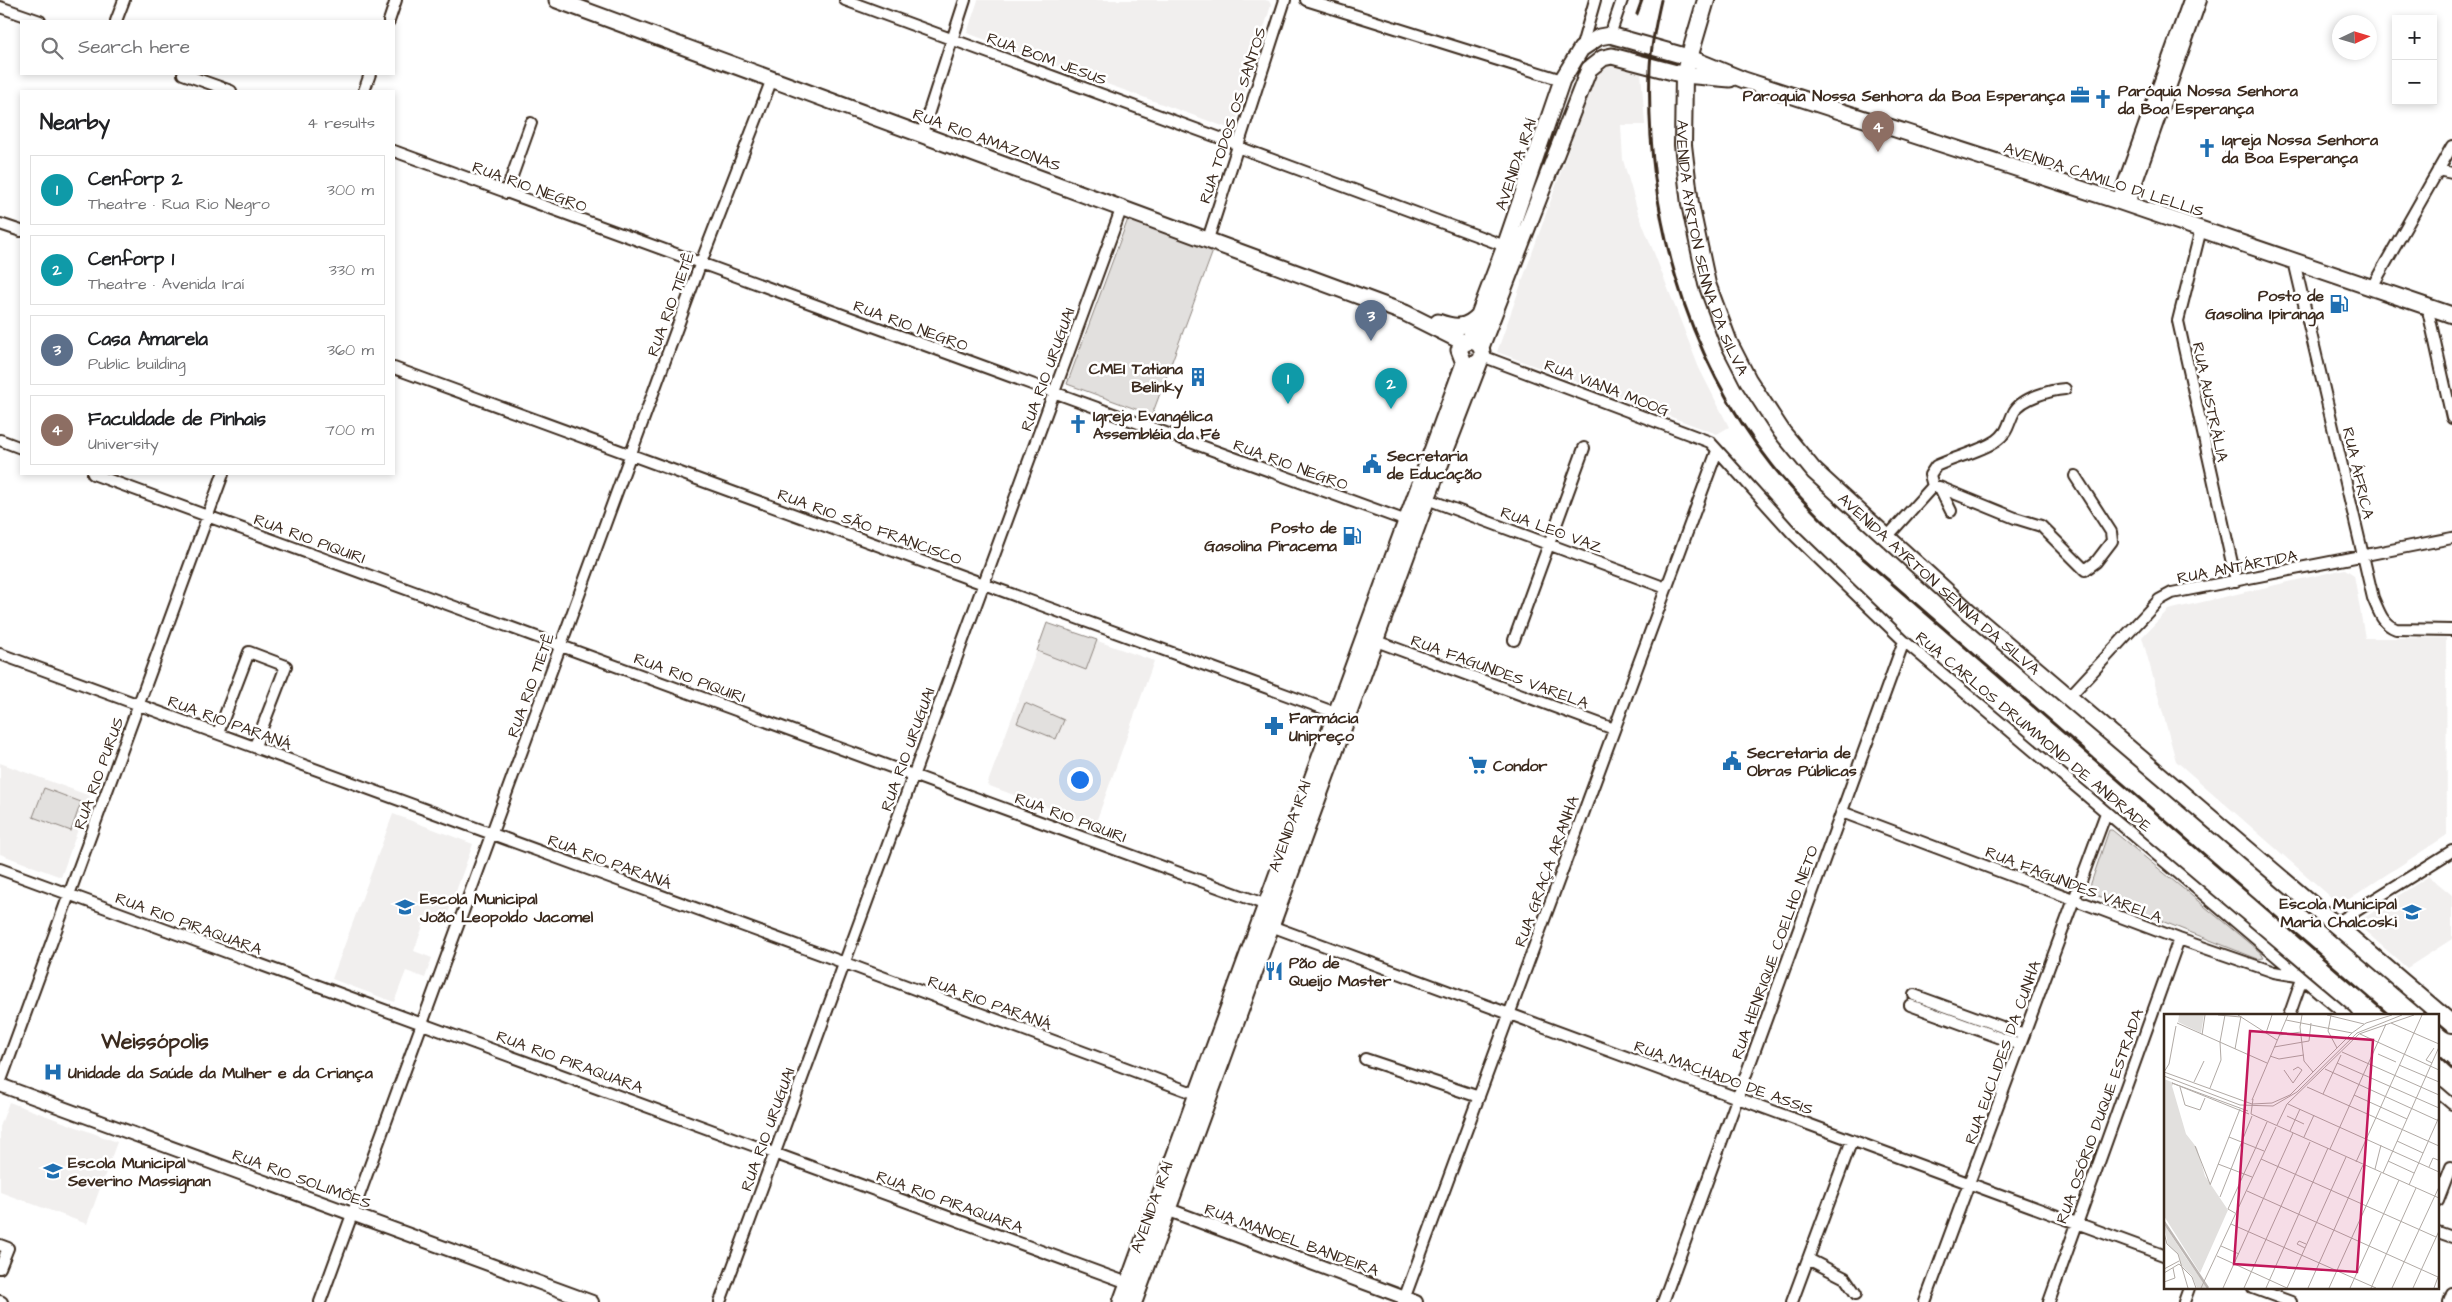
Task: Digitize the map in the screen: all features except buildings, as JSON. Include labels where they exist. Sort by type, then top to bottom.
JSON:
[{"type":"main road","name":"RUA RIO AMAZONAS","points":[[557,0],[1405,313],[1438,336],[1471,353]]},
{"type":"main road","name":"AVENIDA AYRTON SENNA DA SILVA","points":[[1706,0],[1684,75],[1683,144],[1691,212],[1707,284],[1730,343],[1748,380],[1782,432],[1814,471],[1971,614],[2452,1024]]},
{"type":"main road","points":[[1580,49],[1599,37],[1610,36]]},
{"type":"main road","name":"AVENIDA CAMILO DI LELLIS","points":[[1610,36],[1688,57],[1744,80],[2123,203],[2452,315]]},
{"type":"main road","name":"AVENIDA IRAÍ","points":[[1333,738],[1336,713],[1412,523],[1427,499],[1471,353],[1479,315],[1505,246],[1562,80],[1580,49]]},
{"type":"main road","name":"AVENIDA IRAÍ","points":[[1134,1302],[1151,1238],[1333,738],[1376,640],[1412,523],[1471,353],[1584,77],[1595,62],[1612,56]]},
{"type":"main road","name":"AVENIDA CAMILO DI LELLIS","points":[[1612,56],[1684,75],[1744,80]]},
{"type":"main road","points":[[1405,313],[1452,327],[1462,327],[1472,323],[1479,315]]},
{"type":"main road","name":"AVENIDA IRAÍ","points":[[1212,1070],[1271,926],[1272,907]]},
{"type":"main road","name":"AVENIDA IRAÍ","points":[[1121,1302],[1128,1283],[1151,1238]]},
{"type":"street","points":[[116,20],[124,0]]},
{"type":"street","points":[[389,20],[396,0]]},
{"type":"street","name":"RUA BOM JESUS","points":[[845,0],[1505,246]]},
{"type":"street","points":[[922,134],[965,0]]},
{"type":"street","name":"RUA TODOS OS SANTOS","points":[[1208,239],[1285,0]]},
{"type":"street","points":[[1306,0],[1562,80]]},
{"type":"street","name":"AVENIDA IRAÍ","points":[[1580,49],[1595,0]]},
{"type":"street","points":[[1610,36],[1622,0]]},
{"type":"street","points":[[2123,203],[2190,0]]},
{"type":"street","points":[[2123,203],[2200,0]]},
{"type":"street","points":[[0,7],[37,20]]},
{"type":"street","points":[[187,75],[228,90]]},
{"type":"street","points":[[364,90],[370,75]]},
{"type":"street","name":"RUA RIO TIETÊ","points":[[320,1302],[700,264],[772,79]]},
{"type":"street","points":[[506,194],[530,123]]},
{"type":"street","points":[[2372,287],[2452,146]]},
{"type":"street","name":"RUA RIO NEGRO","points":[[395,151],[506,194],[1412,523]]},
{"type":"street","points":[[2438,170],[2452,173]]},
{"type":"street","name":"RUA RIO URUGUAI","points":[[720,1302],[1122,207]]},
{"type":"street","points":[[0,224],[20,231]]},
{"type":"street","name":"RUA AUSTRÁLIA","points":[[2201,229],[2178,321],[2236,581]]},
{"type":"street","name":"RUA ÁFRICA","points":[[2294,261],[2373,598],[2388,626],[2396,629],[2452,630]]},
{"type":"street","points":[[2427,306],[2452,418]]},
{"type":"street","name":"RUA VIANA MOOG","points":[[1471,353],[1710,442],[1717,451]]},
{"type":"street","name":"RUA RIO SÃO FRANCISCO","points":[[395,368],[1336,713]]},
{"type":"street","points":[[1951,511],[1930,475],[1936,466],[1997,440],[2011,426],[2014,411],[2031,398],[2053,390],[2065,389]]},
{"type":"street","points":[[0,440],[20,448]]},
{"type":"street","points":[[1514,640],[1584,448]]},
{"type":"street","name":"RUA GRAÇA ARANHA","points":[[1408,1301],[1509,1014],[1717,451]]},
{"type":"street","name":"RUA CARLOS DRUMMOND DE ANDRADE","points":[[1717,451],[1793,534],[1904,641],[2345,1014]]},
{"type":"street","name":"RUA RIO PIQUIRI","points":[[96,475],[1272,907]]},
{"type":"street","name":"RUA RIO PURUS","points":[[0,1084],[223,475]]},
{"type":"street","points":[[1936,487],[2013,521],[2041,526],[2084,570],[2096,562],[2112,541],[2111,532],[2075,476]]},
{"type":"street","points":[[1887,537],[1936,487]]},
{"type":"street","name":"RUA LEO VAZ","points":[[1427,499],[1666,588]]},
{"type":"street","name":"RUA ANTÁRTIDA","points":[[2069,697],[2160,600],[2172,593],[2364,557],[2452,538]]},
{"type":"street","name":"RUA FAGUNDES VARELA","points":[[1376,640],[1614,729]]},
{"type":"street","name":"RUA HENRIQUE COELHO NETO","points":[[1663,1302],[1904,641]]},
{"type":"street","points":[[218,733],[249,652],[286,666],[255,746]]},
{"type":"street","name":"RUA RIO PARANÁ","points":[[0,654],[845,963],[1202,1097]]},
{"type":"street","name":"RUA FAGUNDES VARELA","points":[[1842,812],[2178,939],[2274,972],[2300,978]]},
{"type":"street","name":"RUA EUCLIDES DA CUNHA","points":[[1925,1302],[2106,813]]},
{"type":"street","points":[[2335,924],[2452,851]]},
{"type":"street","name":"RUA RIO PIRAQUARA","points":[[0,869],[1128,1283]]},
{"type":"street","name":"RUA MACHADO DE ASSIS","points":[[1271,926],[2164,1255]]},
{"type":"street","name":"RUA OSÓRIO DUQUE ESTRADA","points":[[2049,1302],[2178,939]]},
{"type":"street","points":[[2290,1014],[2300,978]]},
{"type":"street","points":[[1912,1000],[2022,1040]]},
{"type":"street","points":[[1365,1059],[1479,1097]]},
{"type":"street","name":"RUA RIO SOLIMÕES","points":[[0,1084],[592,1302]]},
{"type":"street","points":[[2440,1094],[2452,1104]]},
{"type":"street","points":[[1792,1302],[1852,1140]]},
{"type":"street","points":[[2440,1195],[2451,1167]]},
{"type":"street","name":"RUA MANOEL BANDEIRA","points":[[1162,1208],[1408,1301]]},
{"type":"street","points":[[2440,1233],[2452,1237]]},
{"type":"street","points":[[0,1245],[8,1248],[0,1268]]},
{"type":"street","points":[[1808,1259],[1845,1278],[1856,1294]]},
{"type":"street","points":[[2184,1302],[2188,1290]]},
{"type":"street","points":[[2259,1290],[2291,1302]]},
{"type":"street","points":[[2449,1302],[2452,1294]]},
{"type":"shaded area","points":[[978,0],[1265,0],[1269,1],[1271,5],[1234,128],[1231,129],[967,33]]},
{"type":"shaded area","points":[[1610,63],[1641,72],[1645,125],[1621,125],[1623,160],[1638,212],[1699,368],[1729,427],[1717,434],[1497,352],[1591,87],[1601,68]]},
{"type":"shaded area","points":[[1128,219],[1213,251],[1152,415],[1067,384]]},
{"type":"shaded area","points":[[2345,569],[2354,575],[2365,638],[2446,638],[2447,835],[2340,905],[2176,761],[2142,637],[2168,610]]},
{"type":"shaded area","points":[[1047,623],[1154,661],[1095,825],[987,785]]},
{"type":"shaded area","points":[[1047,623],[1097,640],[1086,670],[1037,651]]},
{"type":"shaded area","points":[[1025,703],[1064,720],[1056,739],[1017,723]]},
{"type":"shaded area","points":[[0,763],[90,796],[61,877],[0,854]]},
{"type":"shaded area","points":[[44,788],[81,802],[71,831],[33,817]]},
{"type":"shaded area","name":"Escola Municipal João Leopoldo Jacomel","points":[[393,814],[473,844],[446,919],[428,912],[414,951],[432,958],[425,978],[406,971],[394,1002],[332,979]]},
{"type":"shaded area","points":[[2109,830],[2112,830],[2261,953],[2264,958],[2258,959],[2088,892]]},
{"type":"shaded area","name":"Escola Municipal Maria Chalcoski","points":[[2429,876],[2452,895],[2452,939],[2407,968],[2356,923]]},
{"type":"shaded area","name":"Escola Municipal Severino Massignan","points":[[9,1102],[117,1142],[87,1224],[0,1192],[0,1127]]},
{"type":"railway","points":[[1637,14],[1642,0]]},
{"type":"railway","points":[[1661,0],[1650,67],[1650,120],[1654,173],[1663,226],[1676,277],[1693,327],[1715,376],[1741,422],[1780,475],[1842,540],[2388,1014]]},
{"type":"railway","points":[[2440,1058],[2452,1069]]},
{"type":"place","name":"Paroquia Nossa Senhora da Boa Esperança","points":[[2080,95]]},
{"type":"place","name":"Paróquia Nossa Senhora da Boa Esperança","points":[[2103,99]]},
{"type":"place","name":"Igreja Nossa Senhora da Boa Esperança","points":[[2207,148]]},
{"type":"place","name":"Faculdade de Pinhais","points":[[1878,152]]},
{"type":"place","name":"Posto de Gasolina Ipiranga","points":[[2339,304]]},
{"type":"place","name":"Casa Amarela","points":[[1371,341]]},
{"type":"place","name":"CMEI Tatiana Belinky","points":[[1198,377]]},
{"type":"place","name":"Cenforp 2","points":[[1288,404]]},
{"type":"place","name":"Cenforp 1","points":[[1391,409]]},
{"type":"place","name":"Igreja Evangélica Assembléia da Fé","points":[[1078,424]]},
{"type":"place","name":"Secretaria de Educação","points":[[1372,464]]},
{"type":"place","name":"Posto de Gasolina Piracema","points":[[1352,536]]},
{"type":"place","name":"Farmácia Unipreço","points":[[1274,726]]},
{"type":"place","name":"Secretaria de Obras Públicas","points":[[1732,761]]},
{"type":"place","name":"Condor","points":[[1478,765]]},
{"type":"place","name":"Escola Municipal João Leopoldo Jacomel","points":[[405,907]]},
{"type":"place","name":"Escola Municipal Maria Chalcoski","points":[[2412,912]]},
{"type":"place","name":"Pão de Queijo Master","points":[[1274,971]]},
{"type":"place","name":"Unidade da Saúde da Mulher e da Criança","points":[[53,1072]]},
{"type":"place","name":"Escola Municipal Severino Massignan","points":[[53,1171]]},
{"type":"district","name":"Weissópolis","points":[[155,1041]]}]
